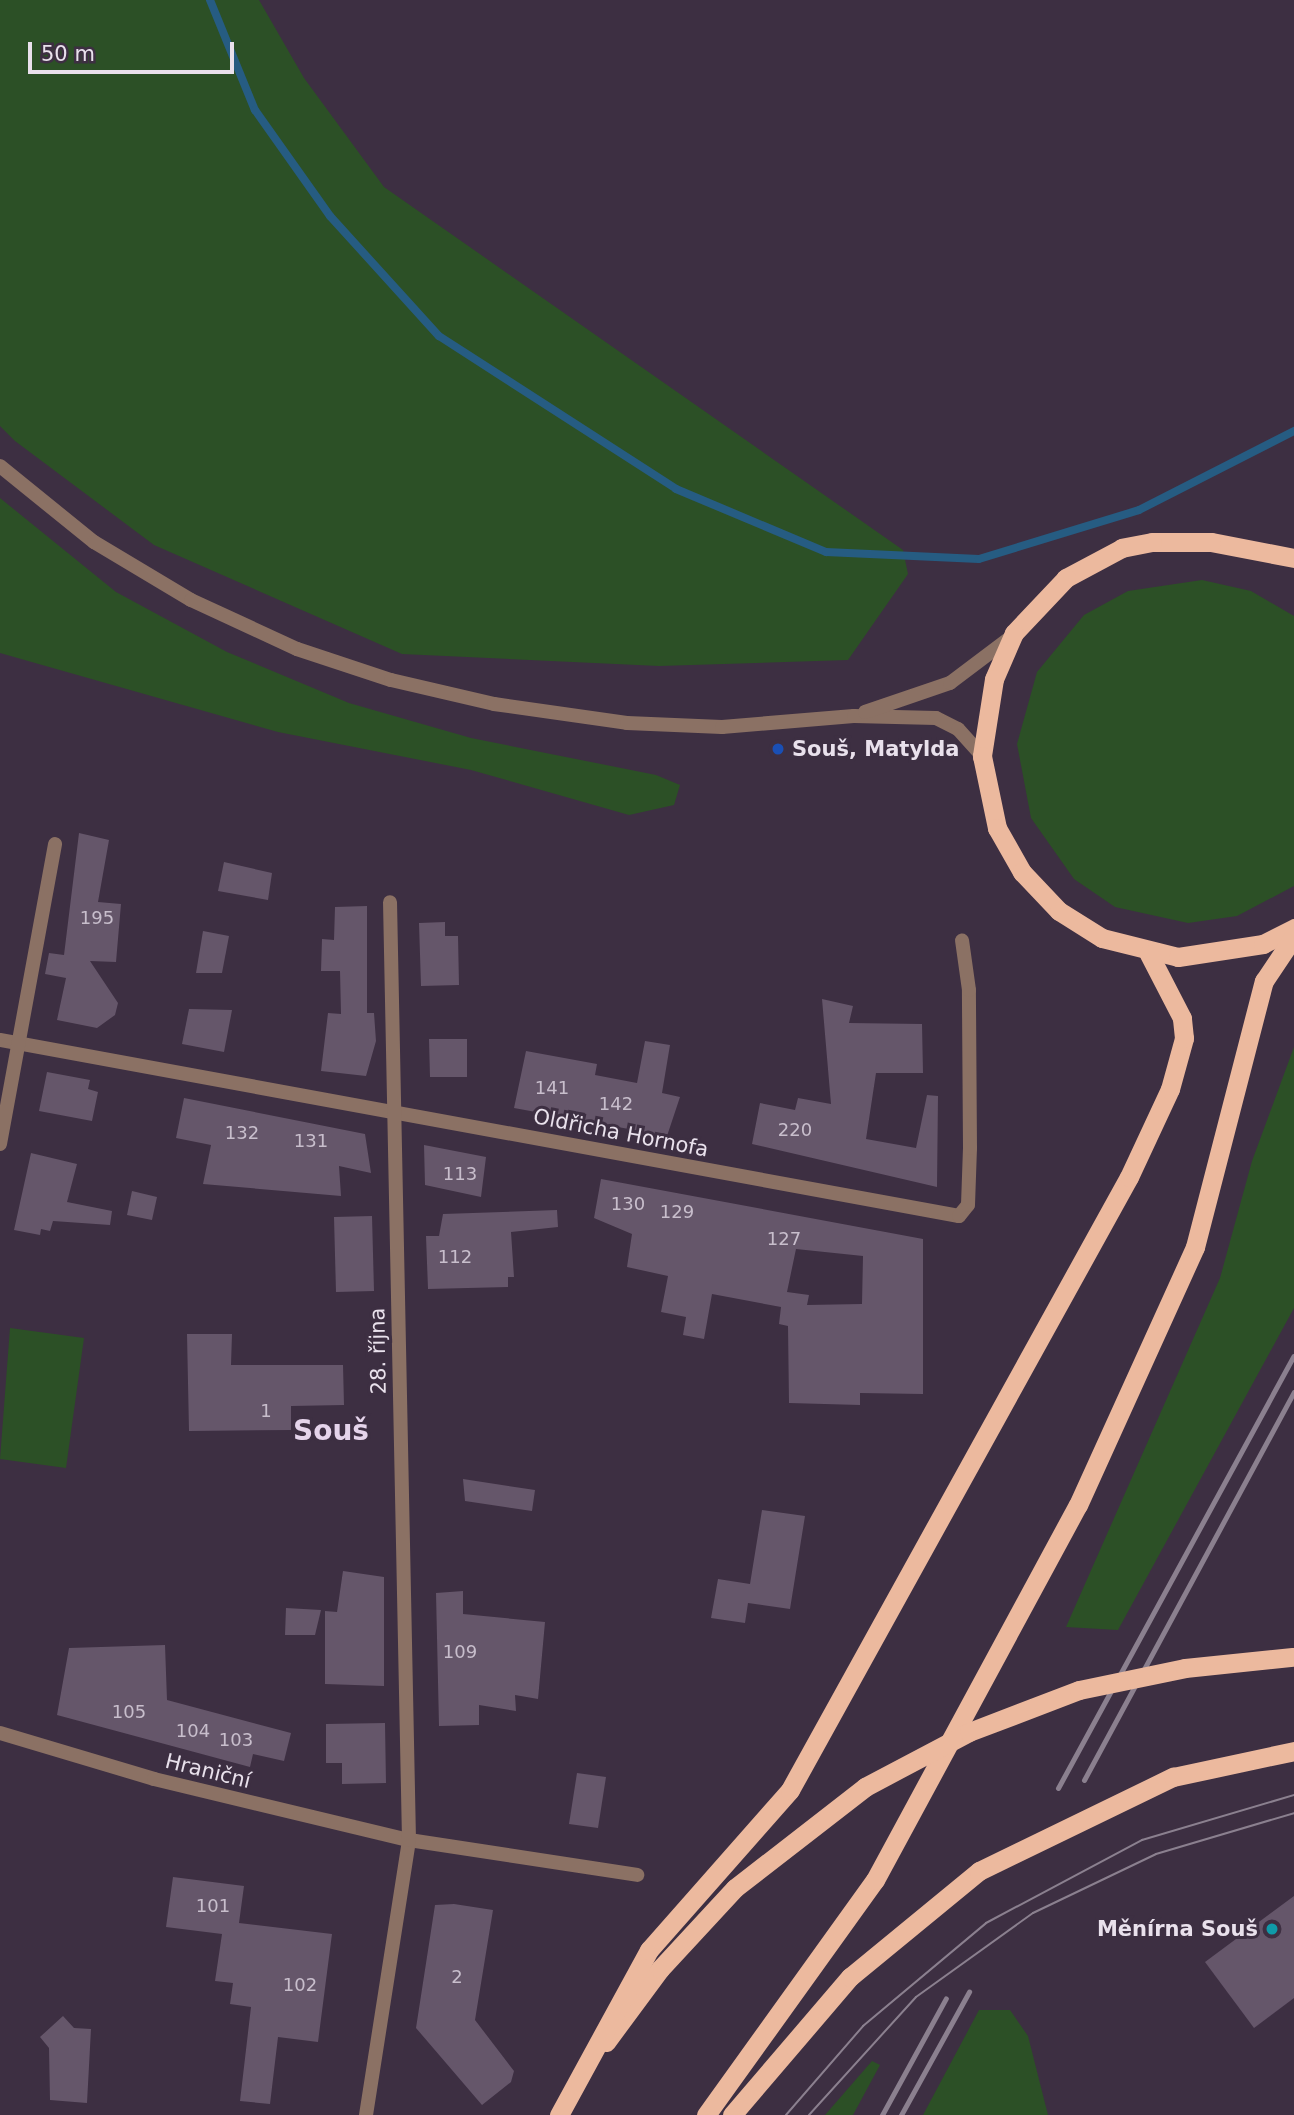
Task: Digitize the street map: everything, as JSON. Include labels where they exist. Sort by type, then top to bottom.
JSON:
[{"type":"highway","points":[[1294,558],[1211,542],[1122,548],[1066,578],[1014,633],[994,679],[982,756],[997,828],[1039,892],[1102,938],[1149,954],[1218,955],[1263,944],[1294,928]]},
{"type":"highway","points":[[1273,555],[1294,569]]},
{"type":"highway","points":[[706,2115],[869,1891],[1077,1505],[1195,1247],[1264,981],[1294,936]]},
{"type":"highway","points":[[560,2115],[649,1950],[785,1799],[1129,1177],[1170,1089],[1184,1038],[1182,1018],[1149,954]]},
{"type":"highway","points":[[560,2115],[620,2022],[700,1924],[772,1854],[865,1787],[969,1732],[1079,1690],[1185,1668],[1293,1657]]},
{"type":"highway","points":[[732,2115],[787,2044],[877,1950],[979,1871],[1173,1777],[1294,1751]]},
{"type":"street","points":[[0,466],[94,542],[191,600],[297,649],[391,680],[495,704],[627,723],[731,727],[854,716],[936,718],[958,729],[982,756]]},
{"type":"street","points":[[854,716],[950,683],[1014,633]]},
{"type":"street","points":[[0,1144],[55,844]]},
{"type":"street","name":"28. října","points":[[390,902],[409,1840]]},
{"type":"street","name":"Oldřicha Hornofa","points":[[0,1040],[959,1216],[969,1198],[970,1148],[969,989],[962,940]]},
{"type":"street","name":"Hraniční","points":[[0,1733],[153,1779],[409,1840],[637,1875]]},
{"type":"street","points":[[366,2115],[409,1840]]},
{"type":"green space","points":[[0,0],[259,0],[304,78],[384,187],[903,550],[908,574],[848,660],[659,666],[402,654],[154,545],[15,441],[0,426]]},
{"type":"green space","points":[[0,498],[116,592],[227,652],[349,703],[471,738],[656,775],[680,785],[674,805],[629,815],[471,770],[278,732],[0,653]]},
{"type":"green space","points":[[1202,580],[1251,591],[1294,616],[1294,886],[1237,916],[1188,923],[1115,907],[1074,879],[1031,818],[1017,744],[1037,672],[1084,615],[1128,591]]},
{"type":"green space","points":[[1294,1047],[1294,1308],[1118,1630],[1066,1627],[1220,1278],[1252,1161]]},
{"type":"green space","points":[[10,1328],[84,1338],[66,1468],[0,1459]]},
{"type":"green space","points":[[979,2010],[1010,2010],[1028,2036],[1048,2115],[923,2115]]},
{"type":"green space","points":[[872,2061],[880,2065],[853,2115],[825,2115]]},
{"type":"building","points":[[79,833],[109,840],[98,902],[121,904],[116,962],[90,961],[118,1003],[115,1015],[97,1028],[57,1020],[66,978],[45,974],[49,953],[64,955]]},
{"type":"building","points":[[224,862],[272,873],[268,900],[218,891]]},
{"type":"building","points":[[367,906],[367,1013],[374,1013],[376,1041],[366,1076],[321,1071],[328,1013],[341,1014],[340,971],[321,971],[322,939],[334,940],[335,907]]},
{"type":"building","points":[[445,922],[445,936],[458,936],[459,985],[421,986],[419,923]]},
{"type":"building","points":[[203,931],[229,936],[222,973],[196,973]]},
{"type":"building","points":[[822,999],[853,1006],[849,1023],[922,1024],[923,1073],[876,1073],[866,1139],[916,1148],[927,1095],[938,1096],[937,1187],[752,1144],[760,1103],[795,1110],[798,1098],[831,1104]]},
{"type":"building","points":[[189,1009],[232,1010],[224,1052],[182,1044]]},
{"type":"building","points":[[429,1039],[467,1039],[467,1077],[430,1077]]},
{"type":"building","points":[[645,1041],[670,1045],[662,1093],[680,1097],[667,1136],[514,1108],[526,1051],[597,1064],[595,1075],[637,1083]]},
{"type":"building","points":[[47,1072],[90,1080],[88,1089],[98,1092],[92,1121],[39,1111]]},
{"type":"building","points":[[184,1098],[365,1134],[371,1173],[339,1166],[341,1196],[203,1184],[211,1145],[176,1138]]},
{"type":"building","points":[[424,1145],[486,1157],[481,1197],[425,1185]]},
{"type":"building","points":[[31,1153],[77,1164],[67,1202],[112,1211],[110,1225],[53,1221],[50,1231],[41,1229],[40,1235],[14,1230]]},
{"type":"building","points":[[601,1179],[923,1239],[923,1394],[860,1393],[860,1405],[789,1403],[788,1326],[779,1324],[781,1307],[712,1294],[704,1339],[683,1335],[686,1317],[661,1312],[668,1276],[627,1267],[632,1234],[594,1218]],"holes":[[[796,1249],[863,1256],[862,1304],[807,1305],[809,1295],[787,1292]]]},
{"type":"building","points":[[132,1191],[157,1197],[152,1220],[127,1215]]},
{"type":"building","points":[[557,1210],[558,1227],[511,1232],[514,1277],[508,1277],[508,1287],[428,1289],[426,1236],[439,1236],[443,1214]]},
{"type":"building","points":[[372,1216],[374,1291],[336,1292],[334,1217]]},
{"type":"building","points":[[187,1334],[232,1334],[231,1365],[343,1365],[344,1405],[291,1406],[291,1430],[189,1431]]},
{"type":"building","points":[[463,1479],[535,1490],[532,1511],[465,1501]]},
{"type":"building","points":[[762,1510],[805,1516],[790,1609],[748,1603],[745,1623],[711,1618],[718,1579],[750,1584]]},
{"type":"building","points":[[343,1571],[384,1577],[384,1686],[325,1684],[325,1611],[337,1612]]},
{"type":"building","points":[[463,1591],[463,1614],[545,1622],[538,1699],[515,1695],[516,1711],[479,1705],[479,1725],[439,1726],[436,1593]]},
{"type":"building","points":[[286,1608],[321,1610],[315,1635],[285,1635]]},
{"type":"building","points":[[165,1645],[167,1700],[291,1733],[284,1761],[253,1754],[250,1767],[57,1715],[69,1648]]},
{"type":"building","points":[[385,1723],[386,1783],[342,1784],[342,1763],[326,1763],[326,1724]]},
{"type":"building","points":[[577,1773],[606,1777],[598,1828],[569,1824]]},
{"type":"building","points":[[173,1877],[244,1886],[239,1923],[332,1934],[318,2042],[278,2037],[270,2104],[240,2101],[251,2007],[230,2004],[233,1983],[215,1981],[222,1934],[166,1927]]},
{"type":"building","name":"Měnírna Souš","points":[[1294,1896],[1294,1998],[1254,2028],[1205,1962]]},
{"type":"building","points":[[454,1904],[493,1910],[475,2020],[514,2071],[511,2082],[482,2105],[416,2028],[435,1905]]},
{"type":"building","points":[[63,2016],[74,2028],[91,2029],[87,2103],[50,2100],[49,2048],[40,2037]]},
{"type":"waterway","points":[[210,0],[255,110],[330,216],[439,336],[676,489],[826,552],[979,559],[1139,510],[1294,431]]},
{"type":"tram line","points":[[786,2115],[863,2026],[986,1923],[1142,1840],[1294,1795]]},
{"type":"tram line","points":[[809,2115],[916,1997],[1033,1913],[1156,1854],[1294,1813]]},
{"type":"railway","points":[[1058,1788],[1294,1356]]},
{"type":"railway","points":[[1084,1780],[1294,1392]]},
{"type":"railway","points":[[901,2115],[969,1992]]},
{"type":"railway","points":[[882,2115],[946,1998]]},
{"type":"place","name":"Souš, Matylda","points":[[778,749]]},
{"type":"place","name":"Měnírna Souš","points":[[1272,1929]]},
{"type":"district","name":"Souš","points":[[331,1431]]}]
